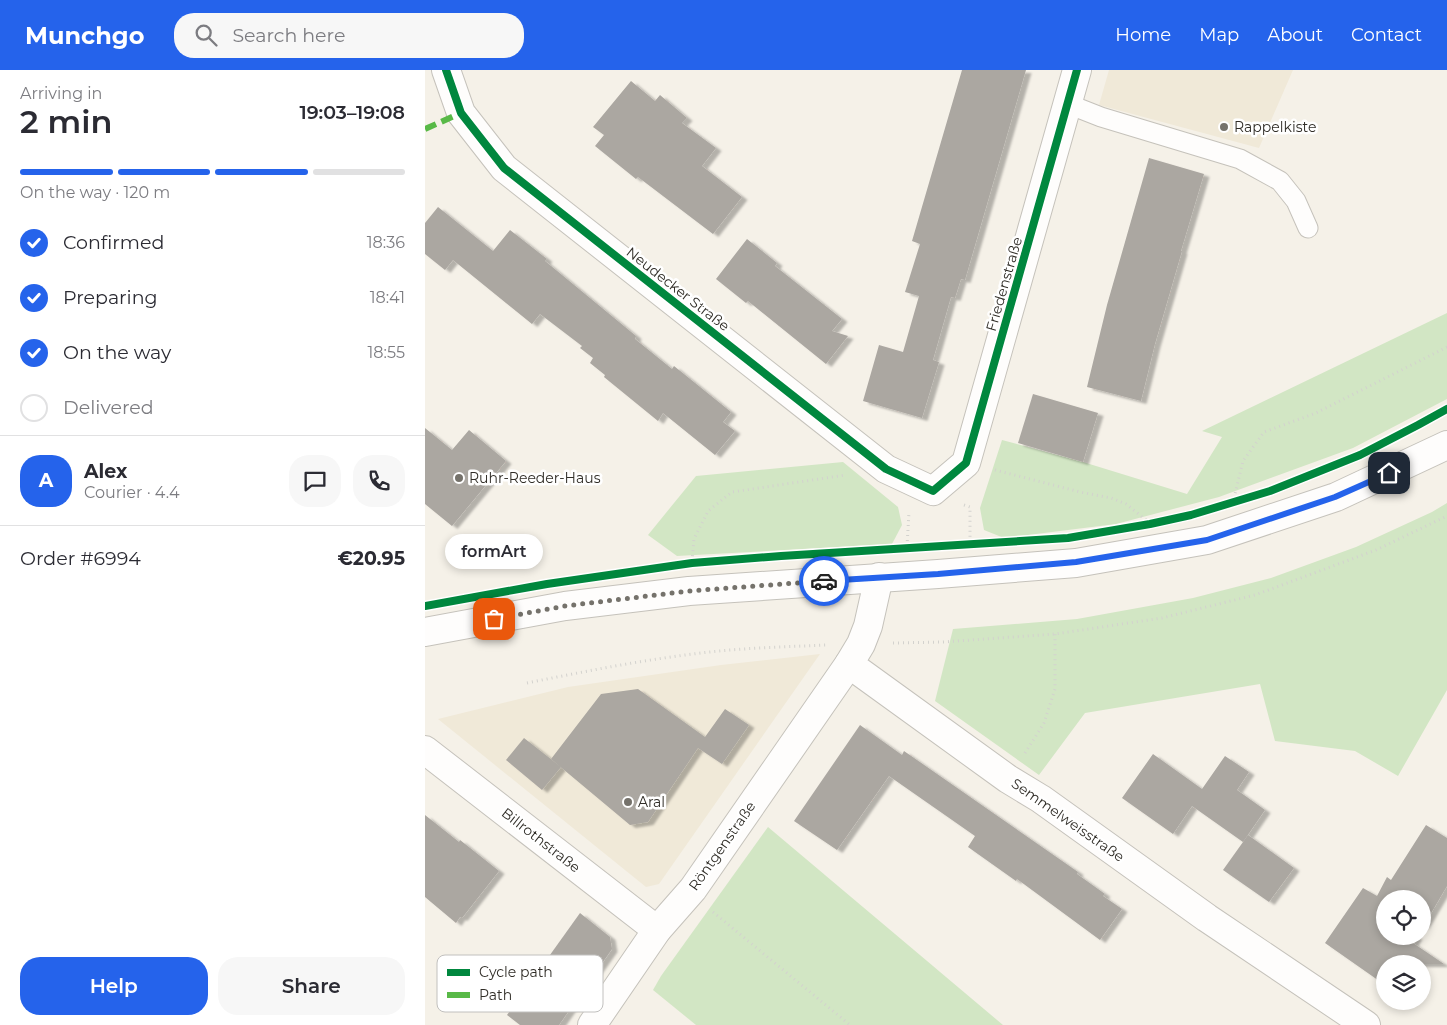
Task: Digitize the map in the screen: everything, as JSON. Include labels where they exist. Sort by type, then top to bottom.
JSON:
[{"type":"street","name":"Neudecker Straße","points":[[446,70],[461,113],[504,168],[886,469],[933,491],[966,463]]},
{"type":"street","name":"Friedenstraße","points":[[966,463],[1077,70]]},
{"type":"street","points":[[425,632],[565,606],[689,591],[938,574],[1076,562],[1207,540],[1335,497],[1447,445]]},
{"type":"street","points":[[855,654],[868,626],[879,577]]},
{"type":"street","name":"Semmelweisstraße","points":[[855,654],[1007,779],[1041,799],[1207,918],[1366,1025]]},
{"type":"street","name":"Röntgenstraße","points":[[603,1009],[657,930],[693,889],[855,654]]},
{"type":"street","name":"Billrothstraße","points":[[425,750],[657,930]]},
{"type":"street","name":"Röntgenstraße","points":[[592,1025],[601,1012]]},
{"type":"lane","points":[[1067,104],[1101,117],[1240,159],[1280,181],[1296,201],[1308,228]]},
{"type":"path","points":[[1233,502],[1243,461],[1264,432],[1316,413],[1447,347]]},
{"type":"path","points":[[966,463],[1111,498],[1126,504],[1150,524]]},
{"type":"path","points":[[689,591],[694,539],[708,511],[732,492],[886,469]]},
{"type":"path","points":[[527,683],[589,670],[694,654],[779,647],[855,654],[943,642],[1055,634],[1162,618],[1255,595],[1376,550],[1447,516]]},
{"type":"path","points":[[1007,779],[1045,723],[1055,688],[1055,634]]},
{"type":"path","points":[[693,889],[710,909],[850,1025]]},
{"type":"shaded area","name":"Rappelkiste","points":[[1109,70],[1293,70],[1259,148],[1099,105]]},
{"type":"shaded area","name":"Aral","points":[[820,654],[659,884],[646,887],[438,719],[568,687],[721,665]]},
{"type":"green space","points":[[1447,313],[1447,399],[1353,448],[1219,497],[1116,524],[1004,538],[984,530],[980,508],[1002,440],[1083,462],[1187,494],[1222,437],[1202,431]]},
{"type":"green space","points":[[843,462],[898,507],[902,525],[892,544],[677,556],[648,535],[696,476]]},
{"type":"green space","points":[[1447,503],[1447,690],[1398,776],[1355,751],[1275,741],[1260,684],[1085,713],[1039,775],[935,701],[953,629],[1077,619],[1193,598],[1271,578],[1356,547],[1432,512]]},
{"type":"green space","points":[[768,827],[1003,1025],[696,1025],[653,990],[661,976]]},
{"type":"building","points":[[962,70],[1026,70],[965,280],[961,279],[955,298],[951,297],[933,360],[939,362],[922,418],[863,401],[879,345],[903,352],[919,296],[905,292],[920,244],[912,241]]},
{"type":"building","points":[[631,81],[655,101],[660,95],[687,118],[682,123],[716,148],[702,166],[742,197],[713,234],[638,177],[636,179],[595,146],[604,135],[593,127]]},
{"type":"building","points":[[1149,158],[1204,174],[1155,344],[1141,401],[1087,387],[1107,305]]},
{"type":"building","points":[[438,207],[493,251],[510,230],[547,259],[545,261],[636,336],[635,339],[672,369],[674,366],[731,412],[723,422],[735,431],[715,455],[663,413],[658,421],[604,377],[605,375],[590,363],[593,358],[580,348],[582,346],[540,314],[532,324],[453,260],[445,270],[425,254],[425,223]]},
{"type":"building","points":[[747,239],[777,263],[775,266],[842,319],[832,331],[848,336],[826,364],[748,301],[746,303],[716,279]]},
{"type":"building","points":[[1033,394],[1098,413],[1083,462],[1018,443]]},
{"type":"building","name":"Ruhr-Reeder-Haus","points":[[425,428],[452,450],[469,430],[506,461],[452,526],[425,504]]},
{"type":"building","points":[[638,689],[705,737],[725,709],[749,725],[722,764],[698,748],[648,822],[630,825],[551,759],[601,694]]},
{"type":"building","points":[[860,725],[902,755],[904,751],[1078,872],[1077,874],[1105,894],[1103,896],[1122,909],[1100,940],[1017,879],[1016,881],[968,847],[975,836],[889,776],[837,850],[794,821]]},
{"type":"building","points":[[524,738],[561,767],[542,790],[506,760]]},
{"type":"building","points":[[1153,754],[1202,789],[1225,756],[1249,772],[1237,790],[1265,810],[1243,842],[1192,806],[1173,834],[1122,798]]},
{"type":"building","points":[[425,815],[499,871],[456,923],[425,897]]},
{"type":"building","points":[[1426,825],[1447,838],[1447,886],[1431,913],[1431,890],[1380,890],[1387,877],[1391,880]]},
{"type":"building","points":[[1248,835],[1294,868],[1269,902],[1223,870]]},
{"type":"building","points":[[1363,888],[1376,895],[1376,945],[1416,945],[1431,955],[1376,955],[1376,979],[1325,943]]},
{"type":"building","points":[[580,913],[610,937],[612,949],[603,962],[603,955],[550,955]]},
{"type":"building","points":[[1431,955],[1444,964],[1431,964]]},
{"type":"building","points":[[509,1012],[568,1012],[559,1025],[520,1025],[507,1015]]},
{"type":"marked path","points":[[425,129],[461,113]]},
{"type":"cycle path","points":[[446,70],[461,113],[504,168],[886,469],[933,491],[966,463],[1077,70]]},
{"type":"cycle path","points":[[425,606],[547,584],[692,563],[1068,538],[1150,524],[1191,515],[1270,491],[1360,455],[1447,409]]},
{"type":"way so far","points":[[494,619],[565,606],[689,591],[824,581]]},
{"type":"place","name":"Rappelkiste","points":[[1224,127]]},
{"type":"place","name":"Ruhr-Reeder-Haus","points":[[459,478]]},
{"type":"place","name":"formArt","points":[[494,619]]},
{"type":"place","name":"Aral","points":[[628,802]]},
{"type":"route","points":[[824,581],[938,574],[1076,562],[1207,540],[1335,497],[1389,473]]}]
